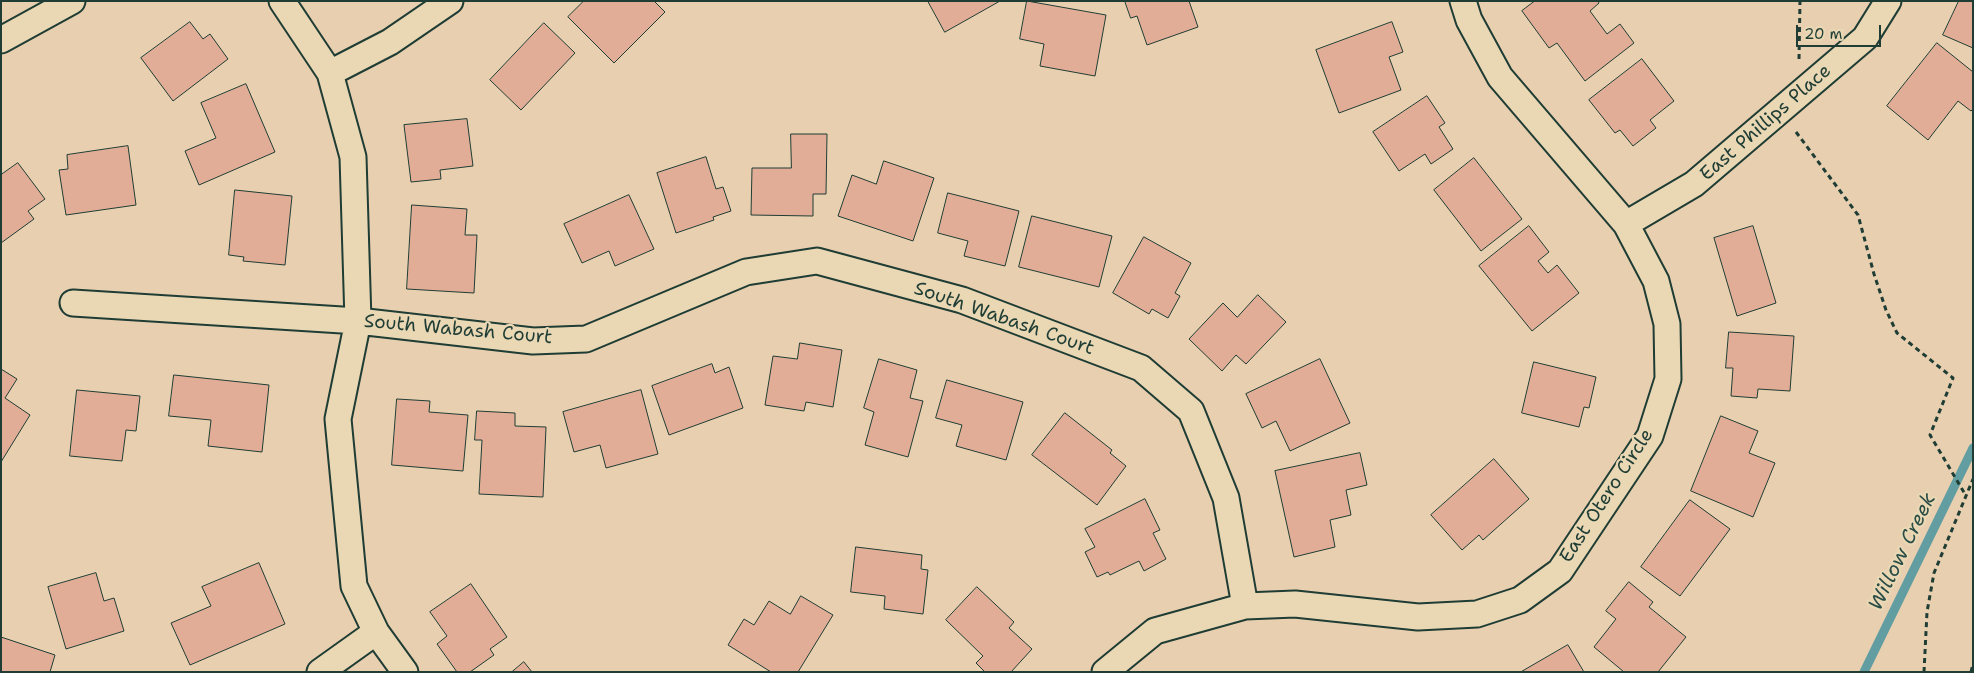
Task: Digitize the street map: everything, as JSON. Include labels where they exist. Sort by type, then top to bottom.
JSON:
[{"type":"street","points":[[1,40],[72,1]]},
{"type":"street","points":[[282,1],[330,73],[353,157],[358,320],[338,419],[354,586],[376,632],[405,672]]},
{"type":"street","points":[[330,73],[390,42],[450,1]]},
{"type":"street","name":"East Otero Circle","points":[[1105,672],[1155,631],[1245,606],[1295,604],[1418,617],[1477,614],[1520,600],[1560,570],[1650,436],[1668,379],[1667,324],[1656,281],[1626,224],[1500,77],[1469,20],[1463,1]]},
{"type":"street","name":"East Phillips Place","points":[[1626,224],[1694,184],[1865,38],[1888,1]]},
{"type":"street","name":"South Wabash Court","points":[[73,303],[358,320],[533,341],[586,339],[746,272],[817,261],[962,300],[1141,368],[1192,411],[1226,498],[1245,606]]},
{"type":"street","points":[[320,672],[376,632]]},
{"type":"path","points":[[1800,1],[1796,132],[1858,215],[1874,274],[1886,310],[1897,333],[1953,378],[1930,435],[1964,494]]},
{"type":"path","points":[[1924,672],[1927,612],[1934,573],[1964,494],[1973,479]]},
{"type":"path","points":[[1971,672],[1973,664]]},
{"type":"building","points":[[584,1],[654,1],[665,12],[614,63],[568,17]]},
{"type":"building","points":[[928,1],[1000,1],[945,32]]},
{"type":"building","points":[[1027,1],[1106,15],[1095,76],[1040,66],[1044,44],[1020,39]]},
{"type":"building","points":[[1125,1],[1189,1],[1198,27],[1147,45],[1137,16],[1131,18]]},
{"type":"building","points":[[1535,1],[1598,1],[1599,3],[1590,11],[1607,34],[1620,24],[1634,43],[1585,81],[1557,43],[1549,48],[1522,11]]},
{"type":"building","points":[[1959,1],[1973,1],[1973,48],[1943,35]]},
{"type":"building","points":[[190,22],[203,39],[210,34],[228,59],[173,101],[141,58]]},
{"type":"building","points":[[1392,22],[1403,52],[1389,57],[1401,90],[1339,113],[1316,50]]},
{"type":"building","points":[[544,23],[575,53],[521,110],[490,80]]},
{"type":"building","points":[[1937,43],[1973,72],[1973,109],[1971,111],[1958,101],[1928,140],[1887,106]]},
{"type":"building","points":[[1642,59],[1674,101],[1650,120],[1656,128],[1633,146],[1620,130],[1615,133],[1589,100]]},
{"type":"building","points":[[246,84],[275,152],[199,185],[185,151],[216,138],[201,103]]},
{"type":"building","points":[[1427,96],[1445,123],[1439,127],[1453,149],[1431,164],[1425,154],[1399,171],[1373,132]]},
{"type":"building","points":[[467,119],[473,166],[440,170],[441,179],[411,182],[404,125]]},
{"type":"building","points":[[791,134],[827,134],[826,194],[813,194],[813,216],[751,215],[752,168],[791,168]]},
{"type":"building","points":[[128,146],[136,205],[66,215],[59,170],[68,169],[67,155]]},
{"type":"building","points":[[706,157],[716,189],[723,187],[731,211],[713,217],[714,220],[676,233],[657,173]]},
{"type":"building","points":[[1474,158],[1522,219],[1481,251],[1434,190]]},
{"type":"building","points":[[884,161],[934,178],[913,241],[838,216],[852,175],[876,184]]},
{"type":"building","points":[[18,163],[45,199],[28,211],[34,219],[1,243],[1,175]]},
{"type":"building","points":[[235,190],[292,196],[285,265],[243,261],[244,257],[229,255]]},
{"type":"building","points":[[948,193],[1019,211],[1005,266],[964,256],[968,241],[938,233]]},
{"type":"building","points":[[629,195],[654,249],[615,266],[609,251],[582,263],[564,224]]},
{"type":"building","points":[[412,205],[467,209],[465,235],[477,235],[474,293],[407,289]]},
{"type":"building","points":[[1032,216],[1112,236],[1099,287],[1019,267]]},
{"type":"building","points":[[1529,226],[1549,252],[1538,261],[1548,273],[1557,265],[1579,293],[1532,331],[1479,266]]},
{"type":"building","points":[[1753,226],[1776,303],[1737,316],[1714,238]]},
{"type":"building","points":[[1144,237],[1191,263],[1175,293],[1180,296],[1168,318],[1152,309],[1149,314],[1113,293]]},
{"type":"building","points":[[1258,295],[1286,322],[1246,364],[1236,355],[1222,371],[1189,339],[1223,303],[1237,317]]},
{"type":"building","points":[[1729,332],[1794,336],[1790,391],[1758,389],[1757,398],[1731,396],[1733,368],[1726,368]]},
{"type":"building","points":[[800,343],[842,350],[833,407],[806,402],[804,411],[765,405],[773,356],[797,359]]},
{"type":"building","points":[[879,359],[917,370],[910,398],[923,401],[908,457],[865,445],[874,412],[864,408]]},
{"type":"building","points":[[1320,359],[1350,423],[1290,451],[1276,421],[1262,428],[1246,394]]},
{"type":"building","points":[[1534,362],[1596,377],[1589,408],[1584,407],[1579,427],[1522,413]]},
{"type":"building","points":[[712,364],[715,373],[729,367],[743,408],[669,435],[652,386]]},
{"type":"building","points":[[1,369],[17,379],[5,398],[30,415],[1,462]]},
{"type":"building","points":[[174,375],[269,385],[262,452],[208,446],[211,420],[169,416]]},
{"type":"building","points":[[947,380],[1023,402],[1006,460],[956,446],[962,425],[936,418]]},
{"type":"building","points":[[77,390],[140,396],[136,431],[126,430],[122,461],[70,456]]},
{"type":"building","points":[[641,390],[658,454],[606,468],[600,445],[574,452],[563,412]]},
{"type":"building","points":[[397,399],[430,401],[429,412],[468,415],[463,471],[392,465]]},
{"type":"building","points":[[477,411],[515,413],[515,426],[546,427],[543,497],[479,494],[482,440],[475,440]]},
{"type":"building","points":[[1065,413],[1112,450],[1110,453],[1126,466],[1097,505],[1032,455]]},
{"type":"building","points":[[1721,416],[1758,431],[1749,453],[1775,463],[1753,517],[1691,491]]},
{"type":"building","points":[[1360,453],[1367,485],[1346,490],[1351,515],[1330,520],[1335,547],[1294,557],[1275,471]]},
{"type":"building","points":[[1494,459],[1529,499],[1483,540],[1479,535],[1462,550],[1431,515]]},
{"type":"building","points":[[1145,499],[1160,530],[1153,533],[1166,559],[1144,571],[1139,561],[1110,575],[1108,572],[1097,577],[1085,552],[1095,547],[1085,529]]},
{"type":"building","points":[[1690,500],[1730,529],[1680,596],[1641,567]]},
{"type":"building","points":[[856,547],[922,555],[921,569],[928,570],[923,614],[884,609],[885,596],[851,592]]},
{"type":"building","points":[[259,563],[285,624],[190,665],[171,623],[211,606],[202,587]]},
{"type":"building","points":[[96,573],[104,601],[114,598],[124,631],[66,649],[48,587]]},
{"type":"building","points":[[1629,582],[1653,602],[1649,607],[1686,637],[1658,672],[1624,672],[1594,647],[1616,619],[1606,611]]},
{"type":"building","points":[[471,584],[507,637],[490,649],[494,655],[470,672],[457,672],[437,644],[447,636],[430,612]]},
{"type":"building","points":[[977,587],[1014,622],[1009,628],[1032,649],[1011,672],[985,672],[976,663],[983,656],[946,620]]},
{"type":"building","points":[[801,596],[833,615],[798,672],[771,672],[728,645],[744,619],[754,625],[769,601],[790,614]]},
{"type":"building","points":[[1,637],[55,655],[50,672],[1,672]]},
{"type":"building","points":[[1568,645],[1584,672],[1521,672]]},
{"type":"building","points":[[524,662],[532,672],[512,672]]},
{"type":"waterway","name":"Willow Creek","points":[[1864,672],[1973,448]]}]
